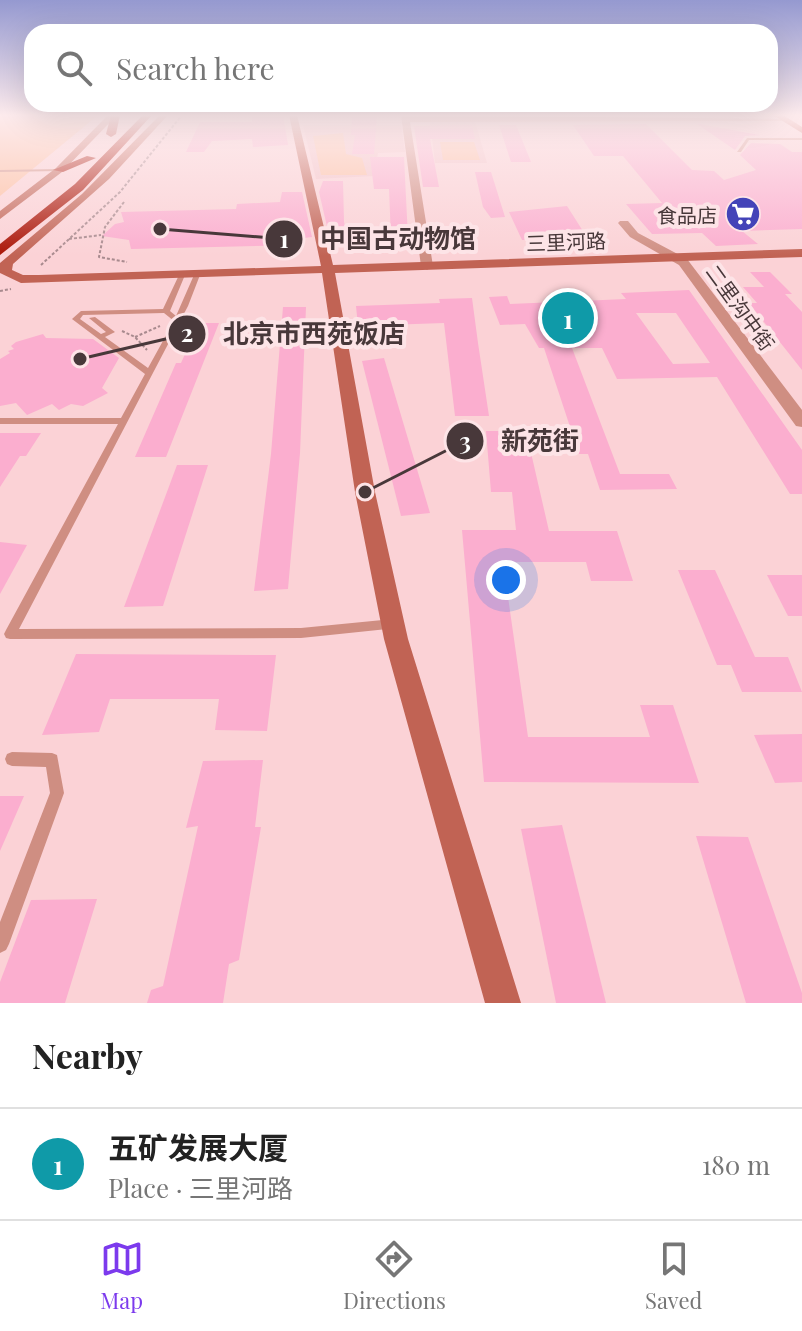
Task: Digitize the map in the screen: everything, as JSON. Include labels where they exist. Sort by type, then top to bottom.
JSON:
[{"type":"highway","points":[[59,170],[81,162]]},
{"type":"highway","points":[[0,234],[86,162]]},
{"type":"highway","points":[[2,261],[104,162]]},
{"type":"street","points":[[0,216],[68,162]]},
{"type":"street","points":[[2,261],[97,187],[119,162]]},
{"type":"street","points":[[303,162],[328,273],[365,492],[393,624],[503,1003]]},
{"type":"street","points":[[412,162],[427,266]]},
{"type":"street","points":[[624,223],[634,235],[678,260]]},
{"type":"street","name":"三里河路","points":[[0,288],[802,255]]},
{"type":"street","name":"三里河路","points":[[328,273],[427,266],[678,260]]},
{"type":"street","name":"二里沟中街","points":[[678,260],[802,422]]},
{"type":"street","name":"三里河路","points":[[2,261],[6,272],[21,279],[188,278]]},
{"type":"lane","points":[[0,171],[59,170]]},
{"type":"lane","points":[[166,311],[188,278]]},
{"type":"lane","points":[[188,278],[177,320],[10,634],[301,633],[393,624]]},
{"type":"lane","points":[[148,372],[76,319],[77,316],[166,311],[177,320]]},
{"type":"lane","points":[[93,318],[111,332],[100,337]]},
{"type":"lane","points":[[0,421],[121,421]]},
{"type":"lane","points":[[0,944],[57,793],[52,760],[12,759]]},
{"type":"path","points":[[43,271],[43,263],[120,192],[144,162]]},
{"type":"path","points":[[124,202],[101,235],[99,257],[130,262]]},
{"type":"path","points":[[68,240],[101,235]]},
{"type":"path","points":[[135,337],[163,324]]},
{"type":"path","points":[[120,330],[135,337],[150,355]]},
{"type":"shaded area","points":[[0,162],[41,162],[0,196]]},
{"type":"shaded area","points":[[312,162],[376,162],[374,176],[316,179]]},
{"type":"shaded area","points":[[318,162],[363,162],[367,175],[321,175]]},
{"type":"shaded area","points":[[435,162],[487,163],[435,163]]},
{"type":"building","points":[[371,162],[404,162],[408,238],[391,238],[389,189],[374,189]]},
{"type":"building","points":[[419,162],[434,162],[439,187],[423,187]]},
{"type":"building","points":[[628,162],[684,162],[692,170],[714,171],[724,180],[756,170],[747,162],[802,162],[802,229],[742,231],[758,244],[716,246],[702,233],[652,234],[626,204],[662,203]]},
{"type":"building","points":[[475,172],[491,172],[505,217],[491,218],[483,207]]},
{"type":"building","points":[[323,181],[343,181],[344,222],[349,240],[332,240],[332,234],[329,235],[319,192]]},
{"type":"building","points":[[282,192],[302,192],[312,237],[304,238],[301,245],[131,249],[129,240],[102,236],[115,224],[124,222],[121,212],[236,209],[237,204],[280,202]]},
{"type":"building","points":[[567,206],[588,239],[522,240],[509,212]]},
{"type":"building","points":[[750,272],[770,272],[792,294],[785,294],[802,312],[802,370],[749,303],[757,303],[743,287],[764,287]]},
{"type":"building","points":[[689,290],[802,450],[802,494],[790,494],[717,377],[617,379],[602,348],[572,348],[620,474],[669,474],[677,489],[600,490],[588,454],[579,454],[544,348],[539,348],[525,324],[500,325],[489,297],[507,296],[510,304],[626,299],[621,293]],"holes":[[[636,313],[676,313],[710,363],[673,364]]]},
{"type":"building","points":[[472,298],[489,416],[455,416],[444,323],[358,326],[356,306],[440,303],[439,299]]},
{"type":"building","points":[[283,307],[306,307],[300,453],[288,589],[254,591],[271,454]]},
{"type":"building","points":[[199,323],[219,323],[166,457],[135,457],[176,363],[181,363]]},
{"type":"building","points":[[43,334],[46,338],[93,339],[119,358],[102,388],[108,393],[83,406],[71,404],[59,410],[52,404],[27,415],[16,403],[0,406],[0,359],[14,349],[11,346],[16,342]]},
{"type":"building","points":[[384,358],[430,513],[401,516],[362,361]]},
{"type":"building","points":[[486,431],[526,431],[549,531],[617,531],[633,581],[591,581],[586,562],[503,562],[528,737],[650,737],[640,705],[673,705],[699,783],[484,782],[462,530],[516,530],[512,492],[491,492]]},
{"type":"building","points":[[0,433],[41,433],[26,456],[20,456],[0,487]]},
{"type":"building","points":[[177,465],[208,465],[163,606],[124,607]]},
{"type":"building","points":[[0,542],[27,545],[0,594]]},
{"type":"building","points":[[678,570],[715,570],[755,657],[788,657],[802,692],[742,692],[731,665],[717,665]]},
{"type":"building","points":[[767,575],[802,575],[802,616],[788,616]]},
{"type":"building","points":[[76,654],[276,655],[267,731],[215,730],[219,699],[110,699],[99,732],[42,735]]},
{"type":"building","points":[[802,734],[802,782],[775,783],[754,735]]},
{"type":"building","points":[[263,760],[255,827],[261,827],[239,960],[229,964],[223,1003],[147,1003],[151,990],[163,986],[198,826],[186,828],[203,761]]},
{"type":"building","points":[[0,796],[24,796],[0,851]]},
{"type":"building","points":[[562,825],[606,1003],[556,1003],[521,829]]},
{"type":"building","points":[[696,836],[748,837],[802,993],[802,1003],[746,1003]]},
{"type":"building","points":[[97,899],[65,1003],[0,1003],[0,982],[31,900]]},
{"type":"place","name":"食品店","points":[[743,214]]},
{"type":"place","name":"中国古动物馆","points":[[160,229]]},
{"type":"place","name":"五矿发展大厦","points":[[568,318]]},
{"type":"place","name":"北京市西苑饭店","points":[[80,359]]},
{"type":"place","name":"新苑街","points":[[365,492]]}]
